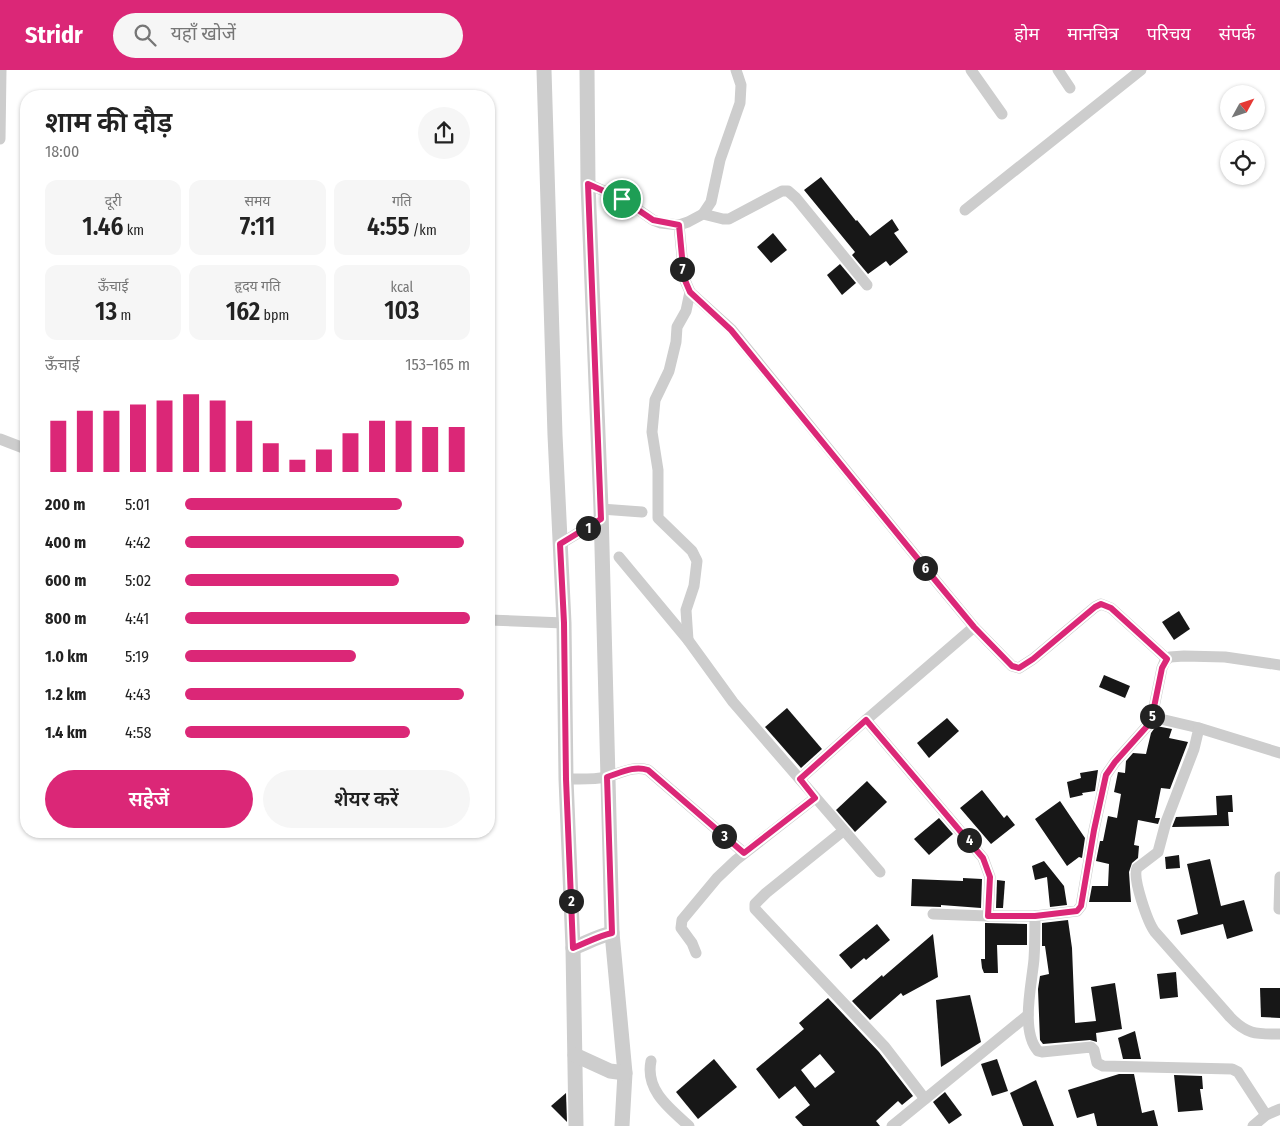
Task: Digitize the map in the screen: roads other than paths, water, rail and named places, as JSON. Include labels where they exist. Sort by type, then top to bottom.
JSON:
[{"type":"street","points":[[0,139],[1,70]]},
{"type":"street","points":[[544,70],[555,426],[564,623],[566,779],[573,948],[576,1126]]},
{"type":"street","points":[[587,70],[588,184],[601,514],[612,933],[625,1073],[622,1126]]},
{"type":"street","points":[[588,184],[622,199],[653,220],[679,225],[703,214],[710,202],[720,160],[740,103],[740,85],[736,70]]},
{"type":"street","points":[[972,70],[1002,114]]},
{"type":"street","points":[[1058,70],[1070,88]]},
{"type":"street","points":[[965,210],[1141,70]]},
{"type":"street","points":[[703,214],[729,219],[782,191],[788,191],[796,198],[867,285]]},
{"type":"street","points":[[679,225],[684,278],[690,292],[731,330],[974,627],[1012,666],[1017,668],[1033,659],[1095,607],[1102,604],[1111,608],[1167,659]]},
{"type":"street","points":[[658,518],[658,470],[652,432],[655,400],[669,371],[676,342],[677,327],[686,311],[690,292]]},
{"type":"street","points":[[0,439],[20,447]]},
{"type":"street","points":[[642,512],[657,501]]},
{"type":"street","points":[[560,544],[601,514],[642,512],[658,518],[692,550],[697,561],[694,586],[686,610],[688,640]]},
{"type":"street","points":[[619,557],[688,640],[734,702],[880,872]]},
{"type":"street","points":[[495,620],[564,623]]},
{"type":"street","points":[[800,779],[974,627]]},
{"type":"street","points":[[932,914],[1035,916],[1075,912],[1080,909],[1106,775],[1115,762],[1146,728],[1152,717],[1162,668],[1167,659],[1173,656],[1225,657],[1280,666]]},
{"type":"street","points":[[1152,717],[1199,728],[1280,753]]},
{"type":"street","points":[[866,720],[983,858],[990,877],[988,916]]},
{"type":"street","points":[[1199,728],[1194,749],[1166,822],[1158,852],[1137,868],[1136,876],[1147,920],[1155,932],[1242,1029],[1249,1033],[1280,1034]]},
{"type":"street","points":[[566,779],[607,777],[631,769],[643,768],[648,770],[744,853]]},
{"type":"street","points":[[696,953],[692,943],[681,928],[680,922],[717,878],[744,853],[815,798]]},
{"type":"street","points":[[844,831],[766,893],[755,904],[755,909],[885,1047],[924,1099]]},
{"type":"street","points":[[1279,909],[1280,877]]},
{"type":"street","points":[[1035,916],[1034,959],[1028,1015],[1032,1042],[1038,1051],[1086,1047],[1094,1050],[1097,1063],[1103,1066],[1232,1068],[1238,1072],[1266,1115]]},
{"type":"street","points":[[573,948],[588,943],[598,936],[612,933]]},
{"type":"street","points":[[892,1126],[1028,1015]]},
{"type":"street","points":[[575,1055],[610,1071],[625,1073]]},
{"type":"street","points":[[651,1061],[650,1075],[654,1090],[688,1126]]},
{"type":"street","points":[[1253,1126],[1266,1115],[1280,1109]]}]
